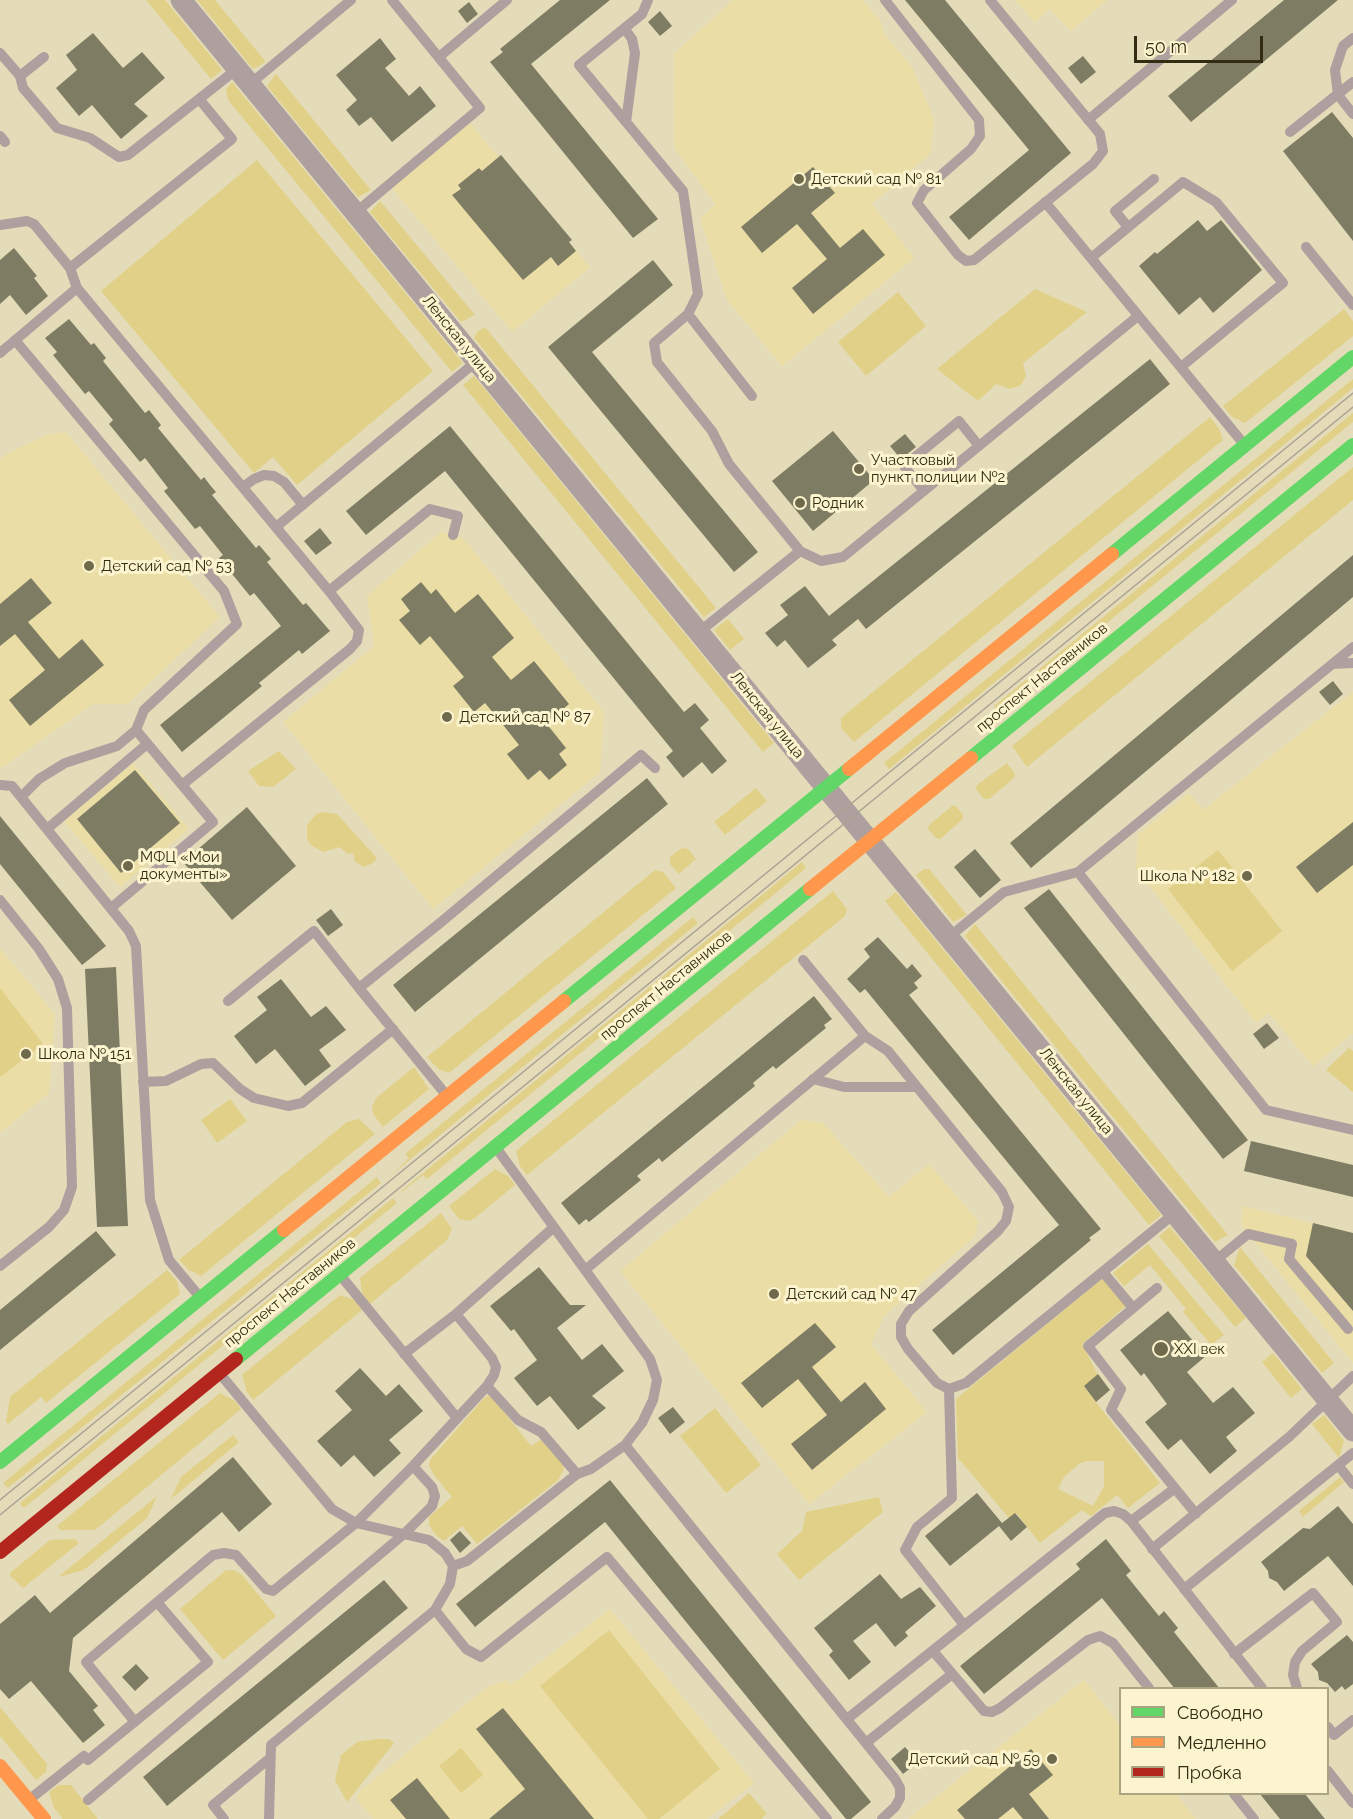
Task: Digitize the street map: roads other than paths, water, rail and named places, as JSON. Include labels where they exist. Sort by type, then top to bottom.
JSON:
[{"type":"main road","points":[[0,1462],[1353,357]]},
{"type":"main road","name":"проспект Наставников","points":[[0,1552],[1353,445]]},
{"type":"main road","points":[[0,1766],[44,1819]]},
{"type":"street","name":"Ленская улица","points":[[181,0],[1353,1431]]},
{"type":"lane","points":[[0,53],[20,76],[23,88],[57,128],[90,138],[119,157],[128,155],[200,100],[244,77],[351,0]]},
{"type":"lane","points":[[355,213],[480,108],[392,0]]},
{"type":"lane","points":[[648,0],[642,14],[579,65],[683,191],[698,294],[688,314],[654,343],[657,362],[712,431],[729,465],[800,551],[821,561],[843,557],[1138,316]]},
{"type":"lane","points":[[885,0],[980,120],[980,136],[971,149],[924,190],[916,203],[958,255],[966,261],[974,260],[1093,164],[1103,151],[1100,134],[990,0]]},
{"type":"lane","points":[[1088,120],[1232,0]]},
{"type":"lane","points":[[439,57],[499,3]]},
{"type":"lane","points":[[625,29],[632,39],[635,53],[626,122]]},
{"type":"lane","points":[[1353,38],[1343,46],[1335,70],[1338,95],[1353,114]]},
{"type":"lane","points":[[20,76],[44,57]]},
{"type":"lane","points":[[1290,132],[1353,82]]},
{"type":"lane","points":[[69,268],[231,139],[200,100]]},
{"type":"lane","points":[[1128,227],[1115,211],[1154,179]]},
{"type":"lane","points":[[1091,258],[1183,182],[1216,202],[1283,283],[1181,367]]},
{"type":"lane","points":[[1045,202],[1245,445]]},
{"type":"lane","points":[[0,225],[20,221],[34,224],[69,268],[77,288],[276,526],[359,630],[357,641],[182,785]]},
{"type":"lane","points":[[1306,247],[1353,305]]},
{"type":"lane","points":[[0,353],[77,288]]},
{"type":"lane","points":[[688,314],[752,396]]},
{"type":"lane","points":[[15,340],[224,591],[237,624],[144,710],[136,730],[117,746],[65,763],[39,779],[21,797]]},
{"type":"lane","points":[[276,526],[477,361]]},
{"type":"lane","points":[[924,490],[904,466],[950,428],[959,421],[979,446]]},
{"type":"lane","points":[[243,487],[264,475],[274,476],[284,482],[303,505]]},
{"type":"lane","points":[[329,591],[430,509],[458,516],[453,535]]},
{"type":"lane","points":[[699,632],[800,551]]},
{"type":"lane","points":[[949,937],[1004,892],[1078,872],[1353,647]]},
{"type":"lane","points":[[1332,664],[1353,663]]},
{"type":"lane","points":[[111,908],[213,822],[136,730]]},
{"type":"lane","points":[[47,829],[147,744]]},
{"type":"lane","points":[[359,987],[440,923],[641,755],[655,768]]},
{"type":"lane","points":[[0,785],[12,786],[129,931],[136,946],[150,1200],[169,1260],[201,1298]]},
{"type":"lane","points":[[1078,872],[1266,1110],[1353,1130]]},
{"type":"lane","points":[[0,900],[39,949],[58,979],[67,1008],[72,1186],[64,1210],[0,1266]]},
{"type":"lane","points":[[228,1000],[314,932],[447,1096]]},
{"type":"lane","points":[[802,960],[865,1036],[888,1051],[1002,1192],[1009,1207],[1006,1221],[998,1231],[909,1311],[901,1324],[901,1337],[910,1352],[937,1383],[949,1389],[966,1383],[1176,1213]]},
{"type":"lane","points":[[143,1082],[166,1081],[201,1064],[213,1063],[240,1089],[254,1098],[288,1106],[302,1103],[393,1029]]},
{"type":"lane","points":[[585,1270],[865,1036]]},
{"type":"lane","points":[[813,1079],[844,1087],[916,1087]]},
{"type":"lane","points":[[453,1566],[467,1561],[577,1474],[591,1469],[625,1445],[642,1423],[653,1400],[657,1380],[650,1359],[495,1147]]},
{"type":"lane","points":[[404,1354],[456,1314],[554,1227]]},
{"type":"lane","points":[[1215,1261],[1248,1234],[1292,1244],[1289,1259],[1348,1329]]},
{"type":"lane","points":[[1103,1272],[1133,1308]]},
{"type":"lane","points":[[339,1274],[458,1418]]},
{"type":"lane","points":[[1157,1288],[1088,1346],[1121,1389],[1111,1410],[1196,1514]]},
{"type":"lane","points":[[135,1722],[86,1662],[213,1555],[224,1553],[236,1555],[266,1589],[279,1590],[356,1523],[414,1467],[487,1386],[496,1367],[492,1358],[456,1314]]},
{"type":"lane","points":[[219,1372],[332,1509],[356,1523],[429,1540],[445,1553],[453,1566],[450,1584],[435,1611],[271,1745],[269,1819]]},
{"type":"lane","points":[[1152,1549],[1289,1437],[1353,1376]]},
{"type":"lane","points":[[487,1386],[518,1420],[542,1432],[577,1474]]},
{"type":"lane","points":[[949,1389],[952,1498],[917,1527],[905,1550],[964,1625]]},
{"type":"lane","points":[[625,1445],[896,1779],[900,1788],[900,1798],[895,1807],[882,1819]]},
{"type":"lane","points":[[1184,1589],[1353,1453]]},
{"type":"lane","points":[[1338,1465],[1353,1484]]},
{"type":"lane","points":[[88,1800],[404,1534],[432,1506],[435,1496],[432,1487],[414,1467]]},
{"type":"lane","points":[[1131,1521],[1174,1489]]},
{"type":"lane","points":[[847,1719],[1105,1513],[1114,1511],[1123,1514],[1131,1521],[1260,1687]]},
{"type":"lane","points":[[435,1611],[466,1649],[481,1656],[607,1557],[827,1819]]},
{"type":"lane","points":[[1234,1653],[1313,1593],[1337,1622],[1302,1651],[1295,1662],[1293,1675],[1296,1687]]},
{"type":"lane","points":[[28,1800],[84,1756],[88,1760],[208,1662],[157,1602]]},
{"type":"lane","points":[[933,1651],[984,1711],[992,1712],[1000,1708],[1088,1640],[1100,1636],[1113,1643],[1147,1687]]},
{"type":"lane","points":[[866,1743],[952,1674]]},
{"type":"lane","points":[[1330,1734],[1353,1720]]},
{"type":"lane","points":[[224,1819],[213,1805],[270,1758]]},
{"type":"lane","points":[[1329,1772],[1353,1803]]},
{"type":"lane","points":[[1235,1795],[1254,1819]]},
{"type":"tram line","points":[[0,1500],[1353,393]]},
{"type":"tram line","points":[[0,1515],[1353,407]]},
{"type":"place","name":"Детский сад № 81","points":[[799,179]]},
{"type":"place","name":"Участковый пункт полиции №2","points":[[859,469]]},
{"type":"place","name":"Родник","points":[[800,503]]},
{"type":"place","name":"Детский сад № 53","points":[[89,566]]},
{"type":"place","name":"Детский сад № 87","points":[[447,717]]},
{"type":"place","name":"МФЦ «Мои документы»","points":[[128,866]]},
{"type":"place","name":"Школа № 182","points":[[1247,876]]},
{"type":"place","name":"Школа № 151","points":[[26,1054]]},
{"type":"place","name":"Детский сад № 47","points":[[774,1294]]},
{"type":"place","name":"XXI век","points":[[1161,1349]]},
{"type":"place","name":"Детский сад № 59","points":[[1052,1759]]}]
